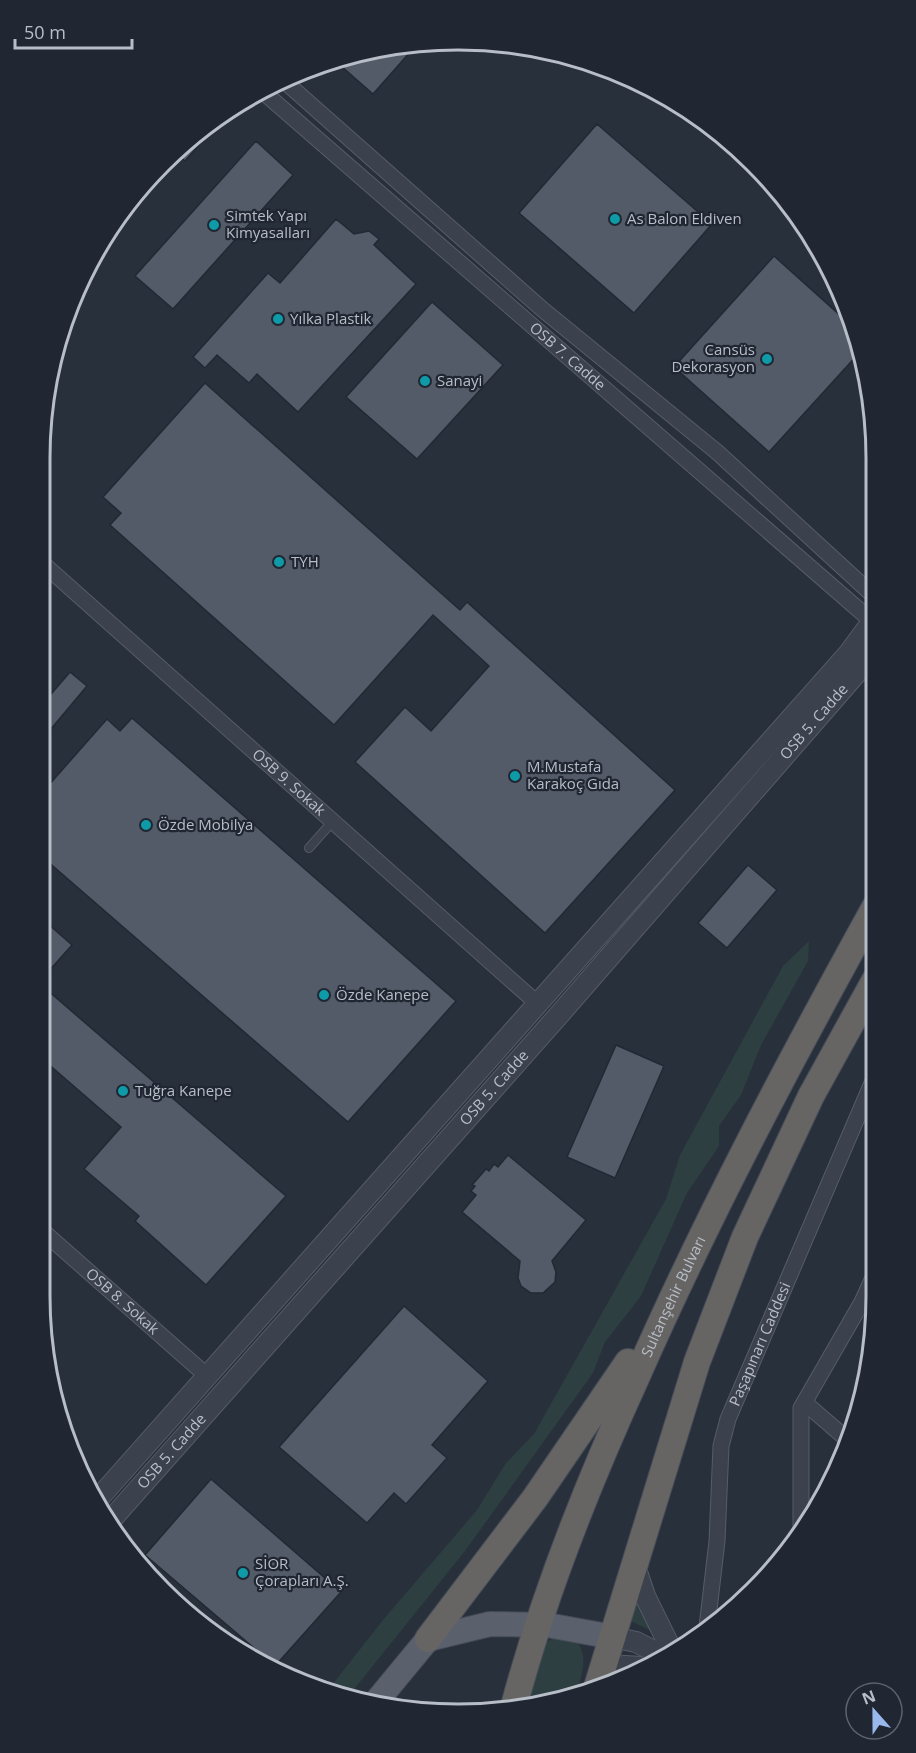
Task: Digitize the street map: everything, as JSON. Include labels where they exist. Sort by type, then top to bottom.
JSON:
[{"type":"highway","name":"Sultanşehir Bulvarı","points":[[516,1699],[537,1625],[607,1442],[677,1286],[779,1080],[866,924]]},
{"type":"highway","points":[[600,1678],[697,1362],[745,1237],[811,1096],[866,996]]},
{"type":"highway","points":[[428,1639],[535,1498],[610,1390],[677,1286]]},
{"type":"main road","points":[[380,1696],[428,1639],[490,1624],[537,1625],[613,1637]]},
{"type":"street","name":"OSB 7. Cadde","points":[[289,87],[542,309],[717,452],[866,589]]},
{"type":"street","name":"OSB 7. Cadde","points":[[268,96],[866,615]]},
{"type":"street","name":"OSB 9. Sokak","points":[[50,570],[538,1004]]},
{"type":"street","points":[[102,1495],[849,653],[866,630]]},
{"type":"street","name":"OSB 5. Cadde","points":[[114,1516],[566,1007],[866,662]]},
{"type":"street","name":"Paşapınarı Caddesi","points":[[708,1618],[717,1541],[721,1446],[728,1419],[866,1097]]},
{"type":"street","name":"OSB 8. Sokak","points":[[50,1238],[206,1375]]},
{"type":"street","points":[[801,1517],[800,1415],[866,1293]]},
{"type":"street","points":[[805,1402],[842,1434]]},
{"type":"street","points":[[635,1566],[645,1596],[669,1645]]},
{"type":"street","points":[[613,1637],[636,1642],[656,1652]]},
{"type":"lane","points":[[309,848],[333,821]]},
{"type":"shaded area","points":[[809,941],[808,961],[761,1045],[741,1095],[719,1126],[719,1146],[687,1193],[641,1296],[605,1342],[593,1373],[465,1551],[353,1690],[333,1684],[383,1620],[477,1510],[506,1463],[534,1434],[666,1199],[680,1155],[783,966]]},
{"type":"shaded area","points":[[636,1591],[652,1631],[628,1620]]},
{"type":"shaded area","points":[[557,1636],[576,1640],[583,1659],[579,1685],[528,1697],[545,1643]]},
{"type":"building","points":[[410,52],[373,94],[341,66],[378,57]]},
{"type":"building","name":"As Balon Eldiven","points":[[597,124],[712,224],[634,313],[519,213]]},
{"type":"building","points":[[207,136],[185,161],[181,158]]},
{"type":"building","name":"Simtek Yapı Kimyasalları","points":[[256,141],[293,175],[173,309],[135,276]]},
{"type":"building","points":[[336,219],[354,234],[369,231],[379,239],[374,245],[416,284],[298,412],[257,374],[249,383],[217,355],[205,368],[193,357],[268,273],[280,283]]},
{"type":"building","name":"Cansüs Dekorasyon","points":[[774,256],[841,316],[854,358],[769,452],[674,367]]},
{"type":"building","name":"Sanayi","points":[[432,302],[503,365],[417,459],[346,397]]},
{"type":"building","points":[[205,383],[460,610],[467,602],[675,790],[545,933],[355,762],[405,707],[431,731],[489,666],[433,615],[334,725],[110,525],[121,513],[103,497]]},
{"type":"building","points":[[70,672],[87,686],[50,730],[50,695]]},
{"type":"building","points":[[132,718],[456,1001],[348,1122],[50,864],[50,784],[107,719],[120,731]]},
{"type":"building","points":[[748,865],[777,890],[727,948],[698,923]]},
{"type":"building","points":[[50,926],[72,945],[50,970]]},
{"type":"building","points":[[50,992],[286,1196],[206,1285],[135,1221],[139,1216],[84,1169],[121,1127],[50,1066]]},
{"type":"building","points":[[616,1045],[664,1066],[615,1178],[567,1157]]},
{"type":"building","points":[[508,1155],[586,1220],[552,1261],[556,1272],[555,1282],[543,1293],[531,1293],[521,1286],[518,1278],[520,1261],[462,1212],[476,1195],[471,1191],[475,1186],[472,1185],[486,1169],[489,1171],[494,1164],[498,1167]]},
{"type":"building","points":[[404,1306],[488,1381],[432,1445],[447,1458],[406,1504],[394,1493],[367,1523],[279,1447]]},
{"type":"building","name":"SİOR Çorapları A.Ş.","points":[[211,1479],[341,1592],[279,1662],[257,1650],[145,1555]]},
{"type":"place","name":"As Balon Eldiven","points":[[615,219]]},
{"type":"place","name":"Simtek Yapı Kimyasalları","points":[[214,225]]},
{"type":"place","name":"Yılka Plastik","points":[[278,319]]},
{"type":"place","name":"Cansüs Dekorasyon","points":[[767,359]]},
{"type":"place","name":"Sanayi","points":[[425,381]]},
{"type":"place","name":"TYH","points":[[279,562]]},
{"type":"place","name":"M.Mustafa Karakoç Gıda","points":[[515,776]]},
{"type":"place","name":"Özde Mobilya","points":[[146,825]]},
{"type":"place","name":"Özde Kanepe","points":[[324,995]]},
{"type":"place","name":"Tuğra Kanepe","points":[[123,1091]]},
{"type":"place","name":"SİOR Çorapları A.Ş.","points":[[243,1573]]}]
